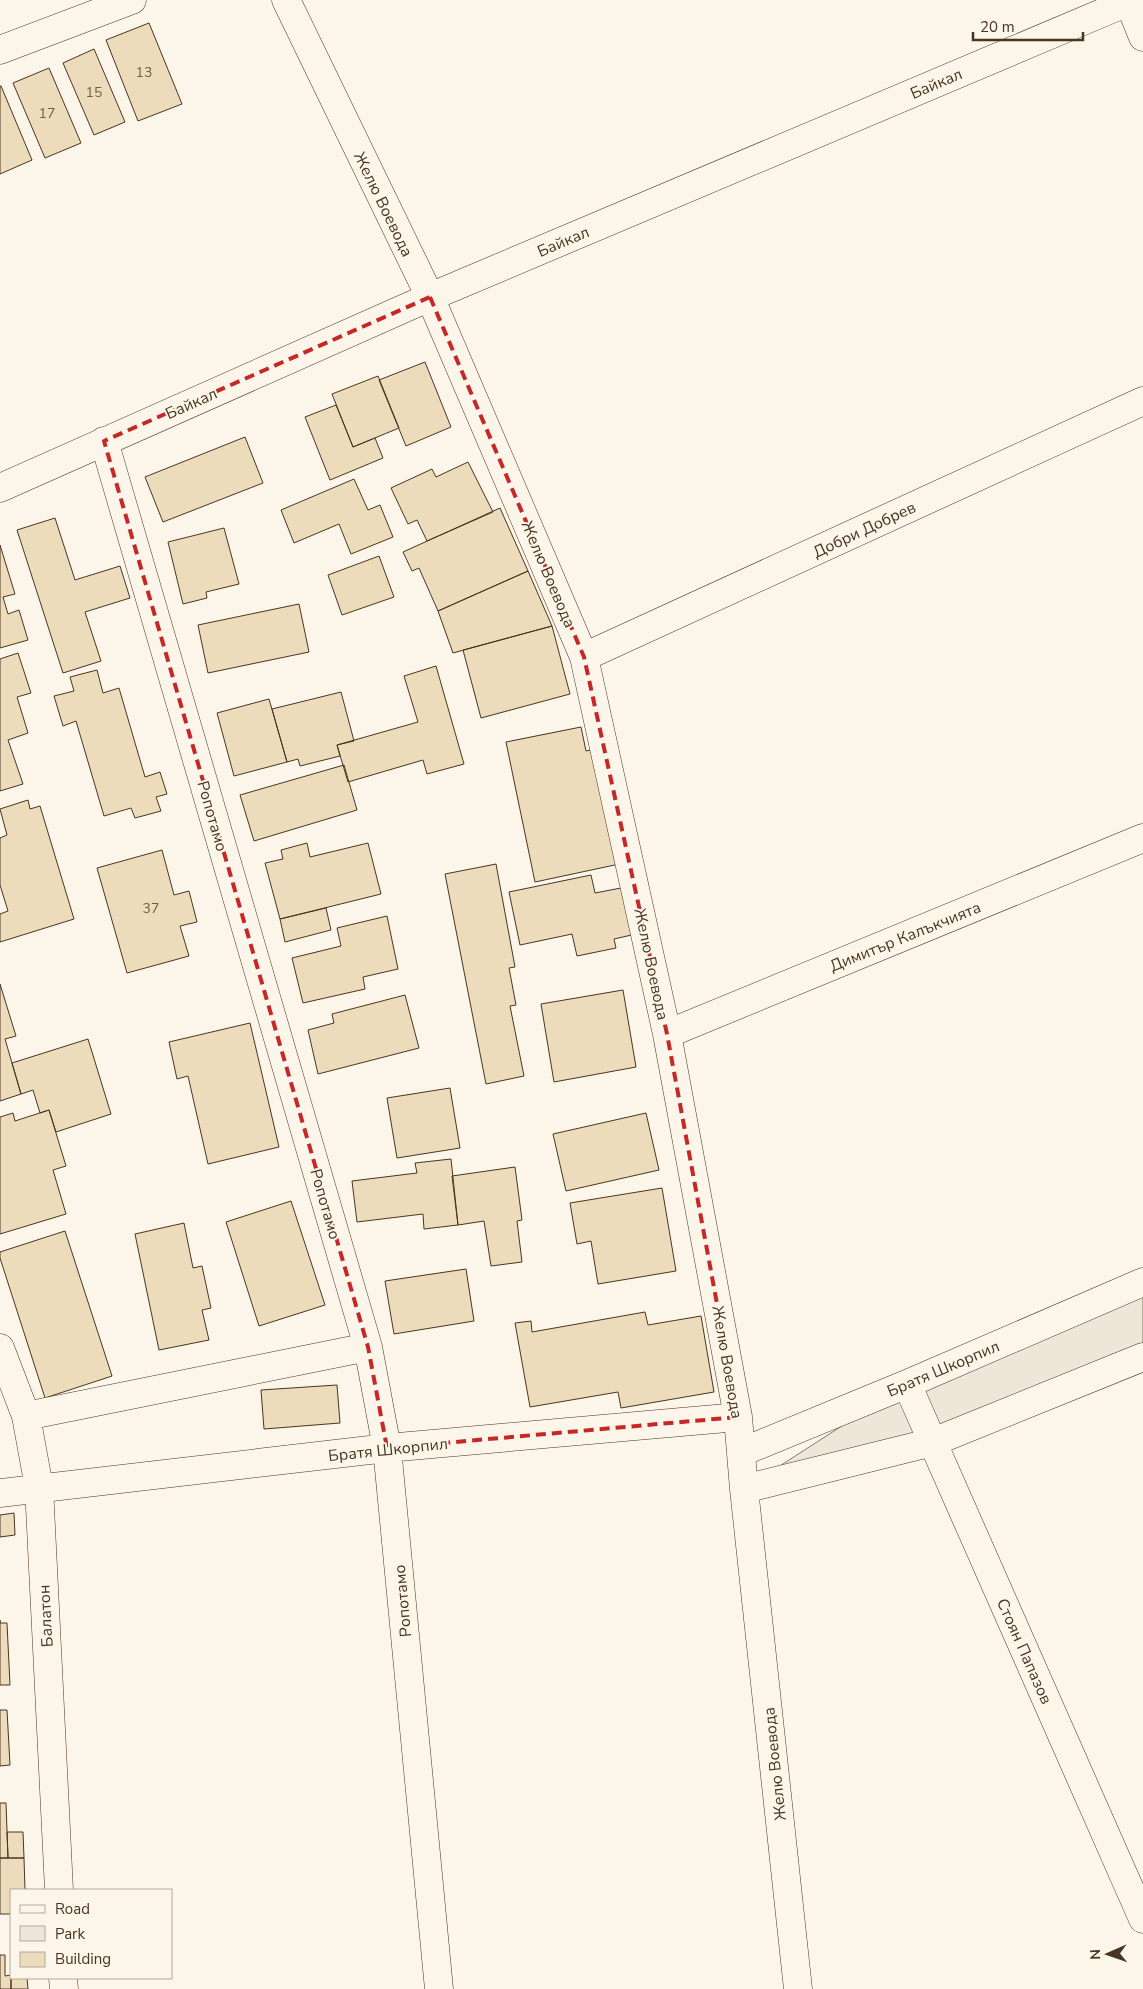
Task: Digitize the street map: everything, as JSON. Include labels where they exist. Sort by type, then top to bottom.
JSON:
[{"type":"street","points":[[0,50],[132,0]]},
{"type":"street","name":"Желю Воевода","points":[[286,0],[430,298],[584,656],[667,1034],[738,1416],[744,1489],[798,1989]]},
{"type":"street","points":[[1128,1],[1143,37]]},
{"type":"street","name":"Байкал","points":[[0,488],[430,298],[1128,1]]},
{"type":"street","name":"Добри Добрев","points":[[584,656],[1143,401]]},
{"type":"street","name":"Ропотамо","points":[[104,441],[368,1347],[387,1448],[439,1989]]},
{"type":"street","name":"Димитър Калъкчията","points":[[667,1034],[1143,838]]},
{"type":"street","name":"Братя Шкорпил","points":[[742,1452],[907,1384],[1143,1282]]},
{"type":"street","points":[[26,1416],[368,1347]]},
{"type":"street","name":"Балатон","points":[[0,1348],[26,1416],[39,1487],[59,1889]]},
{"type":"street","points":[[744,1489],[933,1442],[1143,1358]]},
{"type":"street","name":"Стоян Папазов","points":[[907,1384],[1143,1919]]},
{"type":"street","name":"Братя Шкорпил","points":[[0,1493],[387,1448],[738,1416]]},
{"type":"highlighted area","points":[[430,297],[584,657],[667,1034],[738,1417],[387,1448],[368,1347],[104,441]]},
{"type":"green space","points":[[1143,1282],[1143,1357],[933,1442],[744,1489],[907,1384]]},
{"type":"building","points":[[149,23],[182,104],[138,121],[106,40]]},
{"type":"building","points":[[94,49],[125,122],[94,135],[63,63]]},
{"type":"building","points":[[49,68],[81,143],[45,158],[13,83]]},
{"type":"building","points":[[0,86],[32,160],[0,174]]},
{"type":"building","points":[[425,362],[451,427],[406,446],[379,380]]},
{"type":"building","points":[[378,376],[399,428],[353,447],[332,394]]},
{"type":"building","points":[[336,405],[353,447],[375,438],[383,458],[330,480],[305,417]]},
{"type":"building","points":[[245,437],[263,483],[163,522],[145,477]]},
{"type":"building","points":[[468,462],[493,512],[427,541],[417,520],[408,524],[391,488],[432,469],[436,477]]},
{"type":"building","points":[[354,479],[368,510],[380,505],[393,537],[351,554],[339,524],[294,543],[281,510]]},
{"type":"building","points":[[500,508],[528,571],[438,611],[419,568],[412,571],[403,552]]},
{"type":"building","points":[[55,518],[75,580],[120,566],[130,598],[85,612],[101,661],[63,673],[17,530]]},
{"type":"building","points":[[224,528],[239,584],[206,592],[207,598],[183,604],[168,542]]},
{"type":"building","points":[[0,545],[15,594],[3,597],[8,614],[19,610],[28,640],[0,648]]},
{"type":"building","points":[[379,556],[394,597],[342,615],[328,575]]},
{"type":"building","points":[[528,571],[552,626],[453,653],[438,611]]},
{"type":"building","points":[[299,604],[309,652],[208,673],[198,625]]},
{"type":"building","points":[[552,626],[570,694],[481,718],[463,650]]},
{"type":"building","points":[[18,653],[31,693],[17,697],[28,733],[8,740],[23,784],[0,791],[0,659]]},
{"type":"building","points":[[436,666],[464,764],[427,774],[423,760],[348,782],[337,745],[418,722],[404,676]]},
{"type":"building","points":[[97,670],[103,693],[119,688],[145,777],[160,772],[167,794],[156,797],[161,811],[135,818],[131,808],[104,816],[76,721],[63,726],[54,696],[74,691],[70,677]]},
{"type":"building","points":[[341,692],[354,741],[337,745],[340,756],[300,766],[298,759],[287,762],[272,709]]},
{"type":"building","points":[[269,699],[287,762],[234,776],[217,713]]},
{"type":"building","points":[[581,727],[586,751],[599,748],[624,863],[535,882],[506,742]]},
{"type":"building","points":[[344,765],[357,810],[254,841],[240,795]]},
{"type":"building","points":[[28,800],[30,809],[40,806],[74,919],[0,942],[0,914],[8,911],[0,885],[0,838],[7,835],[0,809]]},
{"type":"building","points":[[307,843],[310,857],[368,843],[381,894],[280,919],[265,863],[283,859],[281,850]]},
{"type":"building","points":[[162,850],[174,895],[189,891],[197,922],[180,926],[189,956],[127,973],[97,868]]},
{"type":"building","points":[[496,864],[515,967],[509,968],[516,1005],[510,1006],[524,1076],[486,1084],[445,874]]},
{"type":"building","points":[[591,875],[595,893],[626,887],[636,934],[614,939],[616,948],[577,956],[572,934],[520,945],[509,892]]},
{"type":"building","points":[[326,908],[331,930],[285,942],[280,919]]},
{"type":"building","points":[[387,916],[398,969],[363,977],[365,989],[303,1003],[292,958],[341,946],[337,928]]},
{"type":"building","points":[[0,984],[16,1036],[5,1039],[21,1094],[0,1101]]},
{"type":"building","points":[[623,990],[636,1067],[554,1082],[541,1004]]},
{"type":"building","points":[[405,995],[419,1048],[318,1074],[308,1030],[334,1023],[332,1014]]},
{"type":"building","points":[[250,1023],[279,1147],[208,1164],[188,1076],[177,1079],[169,1042]]},
{"type":"building","points":[[88,1039],[111,1114],[56,1132],[49,1110],[40,1113],[33,1090],[21,1094],[12,1063]]},
{"type":"building","points":[[450,1088],[460,1148],[397,1158],[387,1098]]},
{"type":"building","points":[[49,1110],[66,1166],[53,1170],[66,1214],[0,1234],[0,1117],[13,1113],[15,1121]]},
{"type":"building","points":[[646,1113],[659,1170],[566,1191],[553,1134]]},
{"type":"building","points":[[451,1159],[458,1225],[424,1229],[423,1214],[357,1222],[352,1181],[417,1173],[415,1163]]},
{"type":"building","points":[[515,1167],[522,1220],[517,1221],[522,1262],[491,1266],[484,1221],[458,1225],[452,1176]]},
{"type":"building","points":[[662,1188],[676,1271],[598,1284],[591,1241],[577,1244],[570,1203]]},
{"type":"building","points":[[291,1201],[325,1305],[259,1326],[226,1222]]},
{"type":"building","points":[[184,1223],[193,1268],[202,1266],[211,1308],[202,1310],[209,1340],[159,1350],[135,1234]]},
{"type":"building","points":[[65,1231],[112,1376],[45,1398],[0,1258],[0,1252]]},
{"type":"building","points":[[466,1269],[474,1321],[394,1334],[385,1281]]},
{"type":"building","points":[[645,1312],[648,1325],[701,1316],[714,1392],[621,1408],[618,1392],[530,1407],[515,1323],[531,1321],[532,1332]]},
{"type":"building","points":[[337,1385],[340,1423],[264,1429],[261,1390]]},
{"type":"building","points":[[14,1513],[15,1535],[0,1537],[0,1515]]},
{"type":"building","points":[[0,1623],[7,1623],[10,1685],[0,1685]]},
{"type":"building","points":[[0,1710],[7,1710],[10,1765],[0,1766]]},
{"type":"building","points":[[0,1803],[6,1803],[8,1858],[0,1858]]},
{"type":"building","points":[[7,1832],[23,1832],[24,1858],[8,1858]]},
{"type":"building","points":[[0,1858],[24,1858],[25,1889],[10,1889],[10,1914],[0,1914]]},
{"type":"building","points":[[0,1955],[5,1955],[5,1976],[10,1975],[11,1989],[0,1989]]},
{"type":"building","points":[[11,1979],[27,1979],[28,1989],[11,1989]]}]
